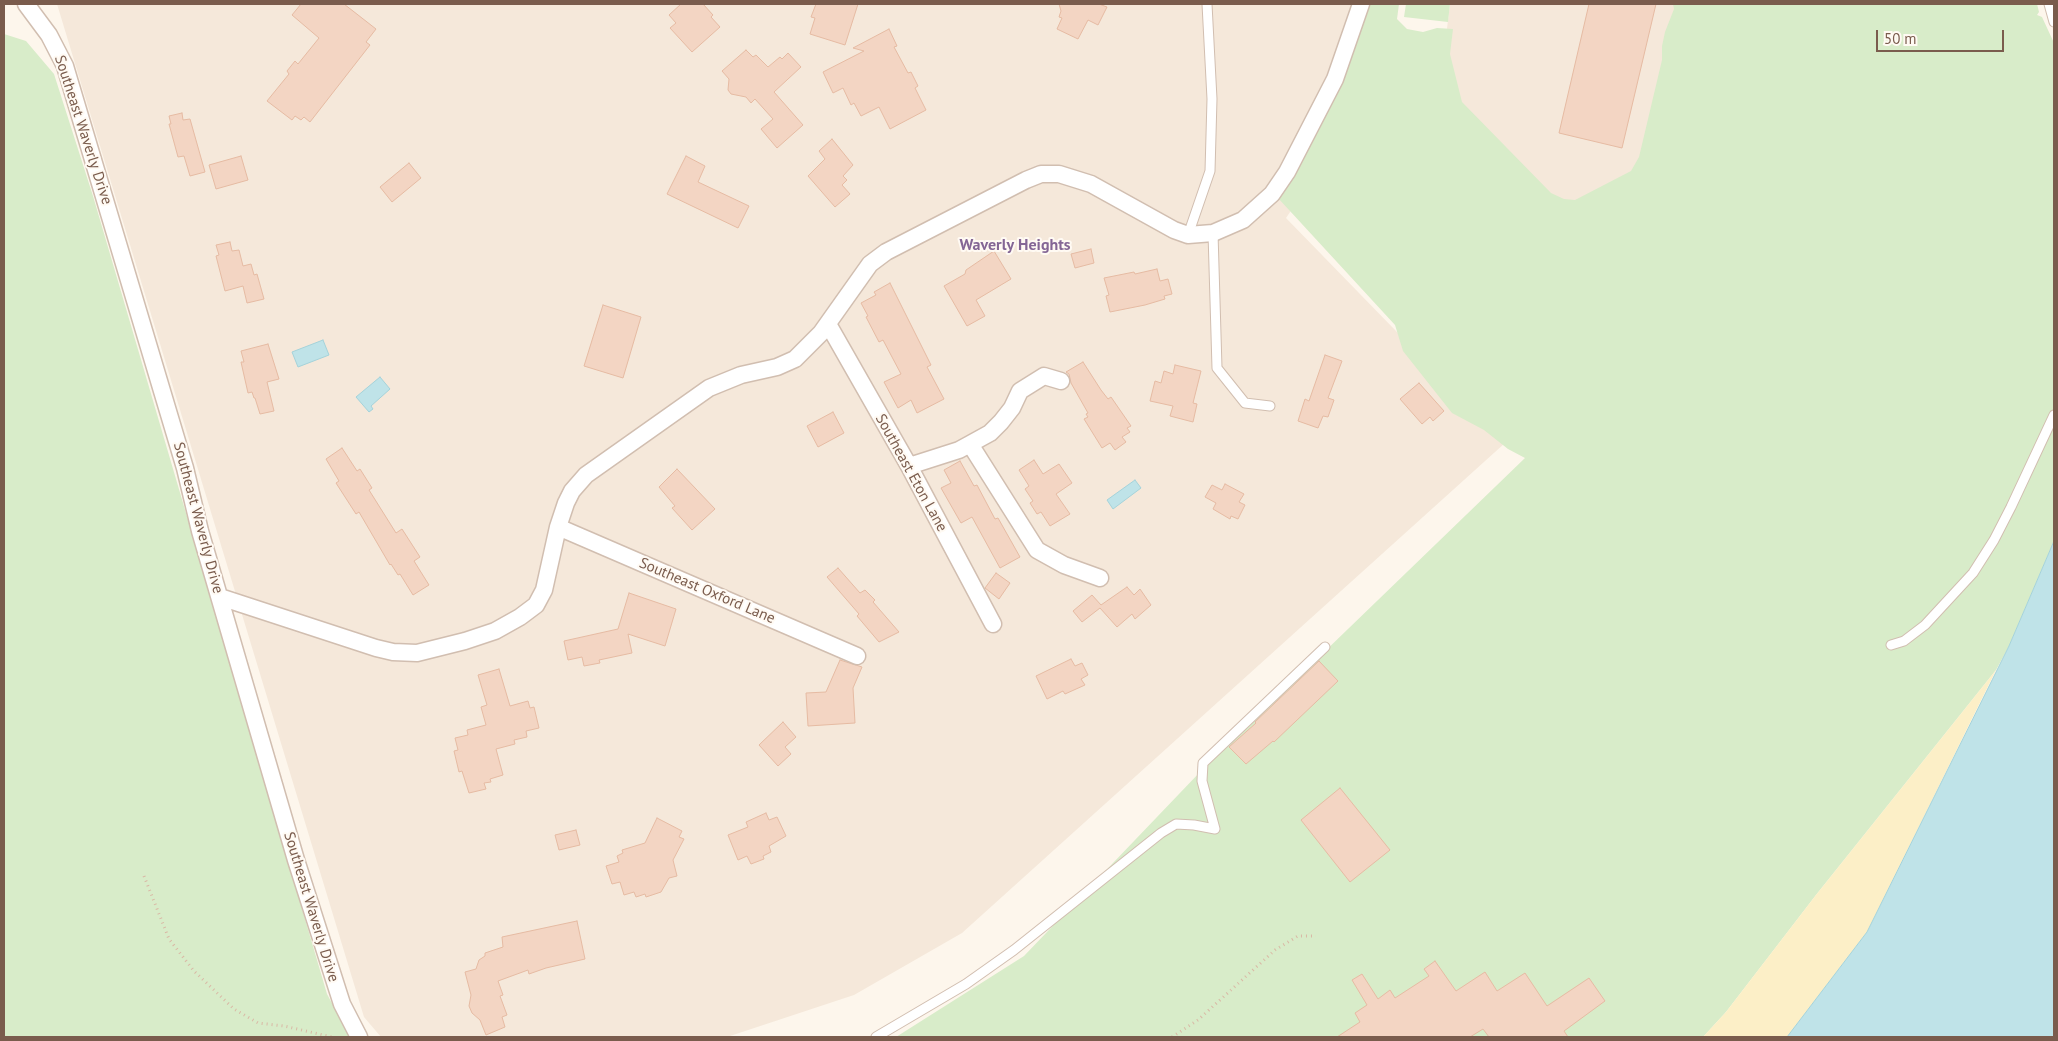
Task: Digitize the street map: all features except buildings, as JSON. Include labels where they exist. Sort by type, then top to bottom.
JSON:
[{"type":"street","name":"Southeast Waverly Drive","points":[[26,4],[49,35],[65,66],[185,468],[220,597],[325,955],[342,1004],[359,1037]]},
{"type":"street","points":[[220,597],[376,648],[394,652],[417,653],[495,631],[520,617],[536,605],[544,590],[558,527],[572,492],[586,475],[709,388],[741,375],[777,367],[795,359],[821,333],[870,264],[886,252],[1026,180],[1042,174],[1058,174],[1091,184],[1174,230],[1188,235],[1213,232],[1242,220],[1272,194],[1287,172],[1335,79],[1361,4]]},
{"type":"street","name":"Southeast Eton Lane","points":[[828,324],[908,466],[993,624]]},
{"type":"street","points":[[908,466],[960,450],[990,432],[1012,408],[1020,391],[1044,376],[1061,381]]},
{"type":"street","points":[[970,444],[1037,550],[1064,565],[1100,578]]},
{"type":"street","name":"Southeast Oxford Lane","points":[[558,527],[857,656]]},
{"type":"lane","points":[[1188,235],[1210,171],[1212,99],[1207,4]]},
{"type":"lane","points":[[2049,4],[2054,22]]},
{"type":"lane","points":[[1213,232],[1217,368],[1245,403],[1270,406]]},
{"type":"lane","points":[[1891,645],[1904,642],[1925,625],[1973,574],[2011,508],[2054,415]]},
{"type":"lane","points":[[876,1037],[966,984],[1014,950],[1161,833],[1176,824],[1194,824],[1215,828],[1202,781],[1203,763],[1325,647]]},
{"type":"path","points":[[144,876],[169,939],[194,970],[234,1010],[258,1023],[284,1026],[332,1037]]},
{"type":"path","points":[[1172,1037],[1198,1020],[1275,950],[1298,936],[1316,936]]},
{"type":"shaded area","points":[[57,4],[1381,4],[1334,147],[1286,218],[1505,443],[962,933],[854,995],[727,1037],[381,1037],[364,1017]]},
{"type":"shaded area","points":[[1450,4],[1739,4],[1641,177],[1579,207],[1551,202],[1456,100],[1444,53]]},
{"type":"green space","points":[[1364,4],[1399,4],[1397,19],[1407,29],[1423,32],[1437,28],[1453,29],[1450,54],[1462,102],[1551,193],[1564,199],[1575,200],[1631,171],[1639,157],[1662,60],[1665,32],[1674,9],[1673,4],[2037,4],[2039,12],[2037,15],[2042,17],[2054,43],[2054,541],[2009,646],[1996,670],[1816,895],[1726,1012],[1703,1037],[896,1037],[1024,956],[1201,771],[1525,458],[1508,449],[1484,430],[1452,413],[1403,351],[1395,325],[1278,198],[1311,144],[1341,80]]},
{"type":"green space","points":[[1406,4],[1450,4],[1448,22],[1404,17]]},
{"type":"green space","points":[[4,34],[26,41],[54,74],[93,196],[327,994],[350,1037],[4,1037]]},
{"type":"sand","points":[[1996,670],[1867,932],[1787,1037],[1703,1037],[1726,1012],[1816,895]]},
{"type":"water","points":[[323,340],[329,355],[298,367],[292,352]]},
{"type":"water","points":[[380,377],[390,389],[371,406],[373,409],[369,412],[356,397]]},
{"type":"water","points":[[1135,480],[1141,488],[1113,509],[1107,500]]},
{"type":"water","points":[[2054,541],[2054,1037],[1787,1037],[1867,932],[2009,646]]},
{"type":"district","name":"Waverly Heights","points":[[1015,245]]}]
